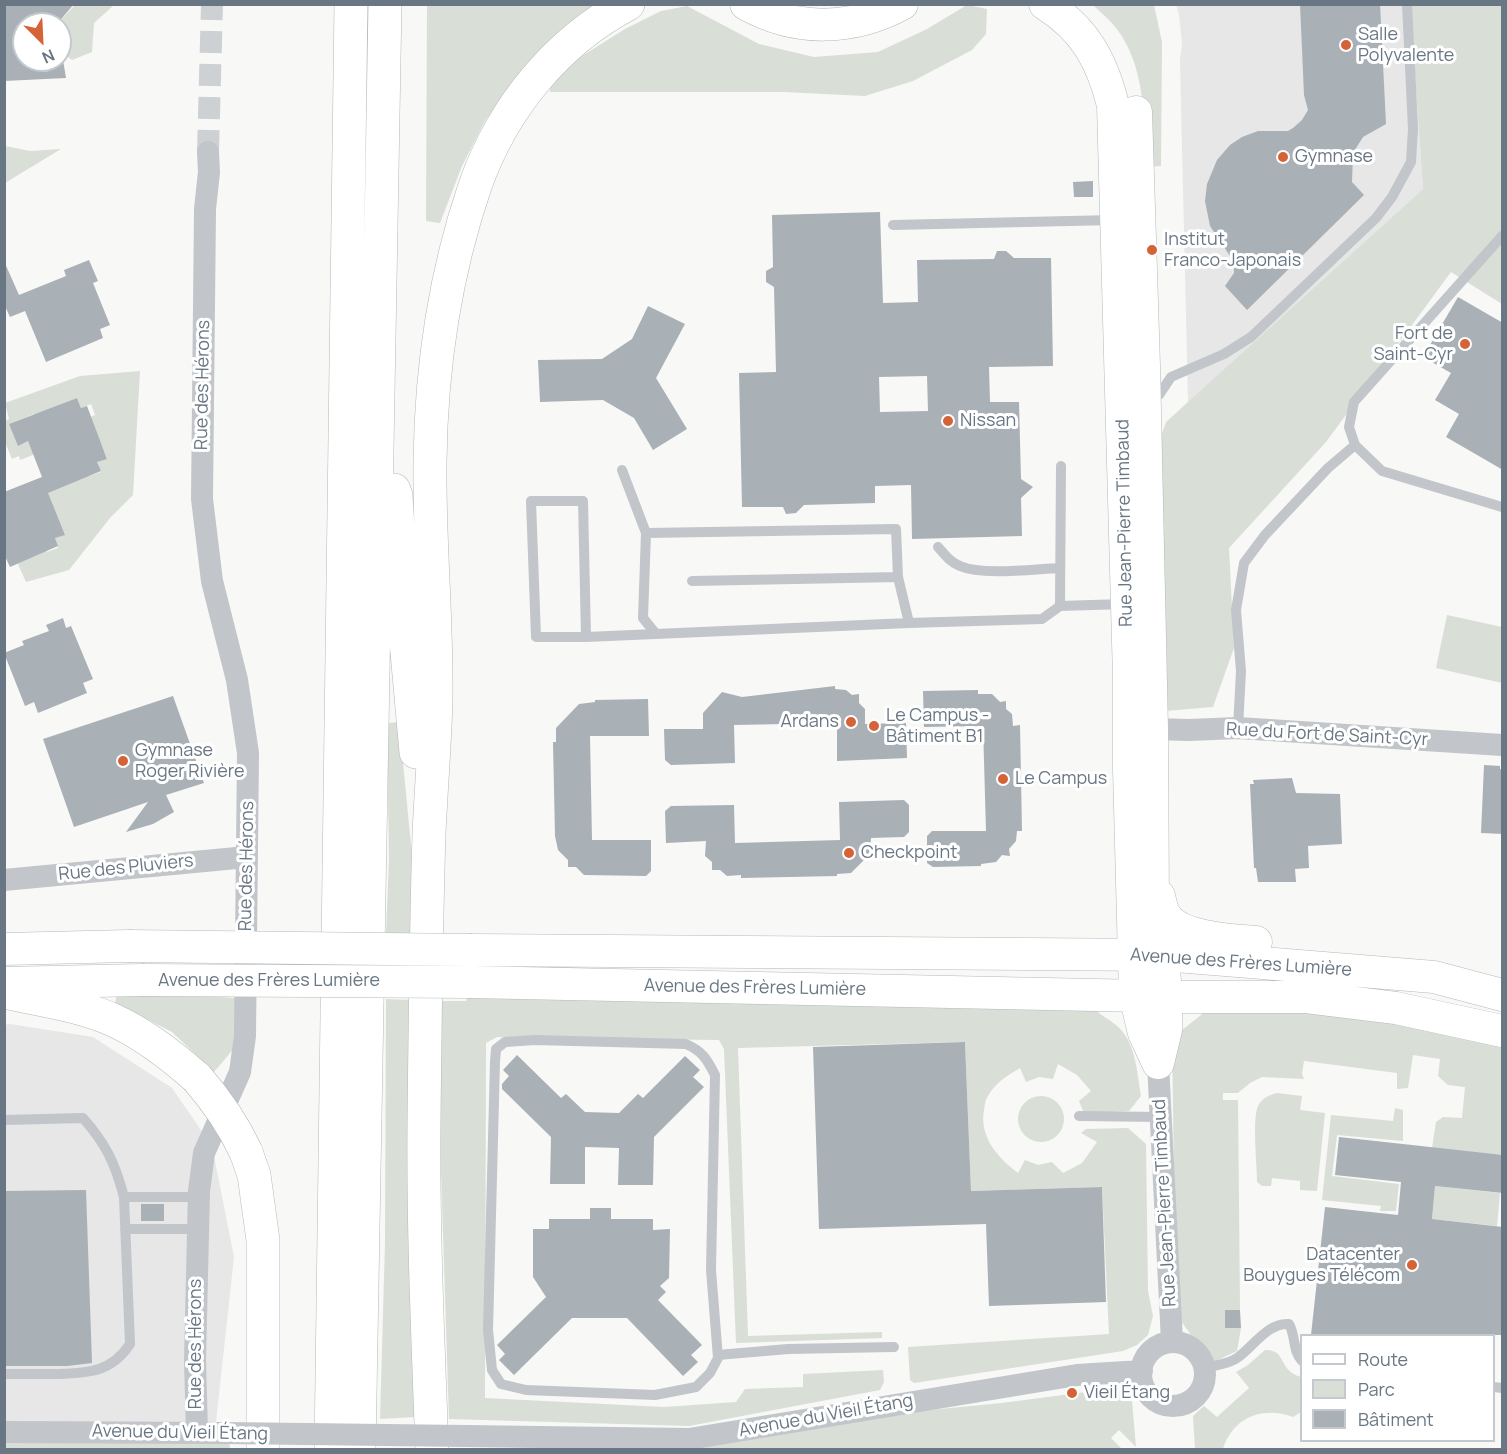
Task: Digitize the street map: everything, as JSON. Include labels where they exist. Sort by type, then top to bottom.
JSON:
[{"type":"highway","points":[[331,1449],[351,4]]},
{"type":"highway","points":[[359,1449],[385,4]]},
{"type":"highway","points":[[432,1449],[424,1126],[429,835],[436,697],[430,458],[438,348],[453,263],[477,182],[512,112],[530,86],[564,48],[588,28],[628,4]]},
{"type":"highway","points":[[377,456],[396,496],[419,785],[429,835]]},
{"type":"highway","points":[[4,992],[81,1008],[112,1020],[157,1045],[197,1078],[216,1100],[236,1131],[254,1175],[263,1240],[263,1449]]},
{"type":"main road","points":[[746,4],[780,19],[822,26],[866,20],[902,4]]},
{"type":"main road","name":"Rue Jean-Pierre Timbaud","points":[[1045,4],[1079,32],[1092,48],[1108,82],[1113,105],[1117,220],[1151,370]]},
{"type":"main road","name":"Rue Jean-Pierre Timbaud","points":[[1079,4],[1094,18],[1116,50],[1135,103],[1151,370],[1133,400],[1137,603],[1152,729],[1153,910],[1162,941],[1165,974],[1166,1030],[1158,1063]]},
{"type":"main road","name":"Rue Jean-Pierre Timbaud","points":[[1137,603],[1129,677],[1134,976],[1144,1033],[1158,1063]]},
{"type":"main road","points":[[1154,874],[1162,909],[1176,927],[1190,932],[1235,940],[1287,945],[1434,976]]},
{"type":"main road","name":"Avenue des Frères Lumière","points":[[4,949],[129,946],[472,950],[1134,976]]},
{"type":"main road","name":"Avenue des Frères Lumière","points":[[4,983],[142,980],[471,982],[972,991],[991,979],[1321,968],[1434,976],[1503,995]]},
{"type":"main road","name":"Avenue des Frères Lumière","points":[[1165,974],[1306,997],[1396,1008],[1503,1031]]},
{"type":"street","name":"Rue des Hérons","points":[[197,1432],[195,1361],[198,1197],[204,1153],[240,1072],[243,1048],[248,753],[237,680],[212,581],[201,499],[205,210],[209,172],[208,152]]},
{"type":"street","name":"Rue du Fort de Saint-Cyr","points":[[1152,729],[1238,728],[1503,745]]},
{"type":"street","name":"Rue des Pluviers","points":[[4,880],[247,857]]},
{"type":"street","name":"Rue Jean-Pierre Timbaud","points":[[1158,1063],[1172,1342]]},
{"type":"street","points":[[1172,1342],[1183,1344],[1193,1349],[1201,1357],[1205,1368],[1202,1389],[1186,1404],[1168,1406],[1151,1398],[1145,1390],[1142,1371],[1144,1362],[1155,1348],[1172,1342]]},
{"type":"street","name":"Avenue du Vieil Étang","points":[[4,1432],[197,1432],[689,1439],[1056,1378],[1142,1371]]},
{"type":"lane","points":[[1133,400],[1159,395],[1151,370],[1224,354],[1251,337],[1376,218],[1392,197],[1411,162],[1413,129],[1407,4]]},
{"type":"lane","points":[[893,225],[1117,220]]},
{"type":"lane","points":[[1503,236],[1354,402],[1349,427],[1355,445],[1382,471],[1503,507]]},
{"type":"lane","points":[[1238,728],[1241,671],[1236,610],[1244,563],[1265,535],[1328,468],[1355,445]]},
{"type":"lane","points":[[1060,606],[1061,466]]},
{"type":"lane","points":[[622,470],[646,533],[644,618],[656,634]]},
{"type":"lane","points":[[586,637],[583,501],[531,501],[536,637],[586,637],[1042,619],[1060,606],[1137,603]]},
{"type":"lane","points":[[646,533],[896,529],[898,577],[909,623]]},
{"type":"lane","points":[[938,548],[961,567],[977,571],[1060,568]]},
{"type":"lane","points":[[692,581],[898,577]]},
{"type":"lane","points":[[535,1040],[686,1044],[699,1050],[708,1060],[715,1076],[711,1270],[718,1355],[710,1373],[696,1387],[655,1395],[526,1390],[501,1384],[492,1370],[488,1330],[495,1062],[496,1049],[505,1042],[535,1040]]},
{"type":"lane","points":[[1079,1116],[1160,1117]]},
{"type":"lane","points":[[4,1120],[83,1118],[110,1154],[124,1197],[130,1344],[123,1355],[112,1363],[87,1373],[4,1374]]},
{"type":"lane","points":[[124,1197],[198,1197]]},
{"type":"lane","points":[[125,1229],[198,1229]]},
{"type":"lane","points":[[1205,1368],[1236,1359],[1271,1329],[1283,1323],[1289,1324],[1293,1331],[1295,1351],[1300,1358]]},
{"type":"lane","points":[[718,1355],[788,1349],[894,1347]]},
{"type":"shaded area","name":"Institut Franco-Japonais","points":[[1176,5],[1410,5],[1423,189],[1188,403],[1180,59],[1182,43]]},
{"type":"shaded area","points":[[4,1025],[93,1037],[172,1088],[212,1146],[234,1257],[213,1449],[5,1450]]},
{"type":"green space","points":[[75,5],[114,5],[94,23],[92,52],[72,60],[72,12],[68,12]]},
{"type":"green space","points":[[427,5],[595,5],[541,50],[485,121],[462,166],[440,223],[426,221]]},
{"type":"green space","points":[[967,5],[987,9],[986,34],[972,50],[913,81],[865,96],[784,92],[550,92],[550,76],[625,29],[661,11],[687,6],[759,44],[814,57],[878,52],[927,29]]},
{"type":"green space","points":[[1093,5],[1154,5],[1162,42],[1161,166],[1146,167],[1142,94],[1133,59],[1116,28]]},
{"type":"green space","points":[[1410,5],[1502,5],[1502,304],[1451,272],[1326,442],[1229,548],[1234,648],[1213,707],[1165,711],[1161,436],[1166,422],[1423,189]]},
{"type":"green space","points":[[5,146],[30,151],[61,149],[5,183]]},
{"type":"green space","points":[[140,371],[133,495],[110,518],[69,570],[26,582],[18,564],[41,538],[47,552],[58,548],[55,538],[65,534],[38,497],[84,462],[89,476],[101,472],[97,462],[107,458],[101,443],[95,445],[81,421],[95,415],[91,404],[81,408],[77,398],[61,404],[63,410],[36,420],[34,414],[9,424],[18,445],[33,439],[38,453],[20,460],[19,456],[12,459],[5,442],[5,421],[9,419],[5,403],[80,376]]},
{"type":"green space","points":[[1447,615],[1502,627],[1502,683],[1436,668]]},
{"type":"green space","points":[[399,722],[412,855],[415,935],[386,934],[389,860],[387,723]]},
{"type":"green space","points":[[118,990],[235,998],[235,1047],[214,1072],[172,1032],[115,1003]]},
{"type":"green space","points":[[468,994],[1091,1004],[1123,1032],[1132,1048],[1141,1096],[1129,1111],[1084,1113],[1079,1101],[1091,1091],[1077,1075],[1058,1064],[1053,1079],[1039,1077],[1026,1082],[1020,1068],[998,1083],[991,1091],[985,1103],[984,1129],[997,1154],[1018,1173],[1025,1160],[1038,1165],[1052,1162],[1063,1173],[1082,1163],[1097,1142],[1081,1133],[1086,1129],[1128,1128],[1146,1144],[1148,1291],[1153,1316],[1148,1335],[1137,1345],[1123,1351],[914,1383],[910,1380],[908,1347],[1109,1334],[1102,1187],[971,1191],[965,1042],[738,1048],[748,1336],[882,1332],[882,1338],[736,1343],[724,1049],[719,1040],[497,1037],[486,1043],[485,1398],[664,1407],[736,1402],[745,1389],[803,1387],[803,1374],[883,1370],[884,1382],[880,1390],[689,1426],[449,1419],[440,1140],[440,1001],[466,1001]]},
{"type":"green space","points":[[386,999],[413,1000],[417,1417],[380,1419],[385,1243]]},
{"type":"green space","points":[[1235,1006],[1405,1021],[1502,1044],[1502,1155],[1432,1148],[1436,1122],[1443,1117],[1462,1118],[1465,1087],[1448,1085],[1438,1076],[1440,1059],[1413,1055],[1408,1088],[1397,1089],[1397,1073],[1304,1061],[1302,1074],[1304,1079],[1262,1077],[1238,1093],[1223,1093],[1223,1100],[1238,1100],[1240,1310],[1225,1311],[1225,1328],[1241,1328],[1237,1351],[1211,1363],[1176,1314],[1172,1038],[1201,1015],[1205,1008]]},
{"type":"green space","points":[[1277,1093],[1302,1096],[1300,1110],[1325,1113],[1317,1191],[1300,1190],[1300,1181],[1272,1178],[1271,1186],[1262,1186],[1257,1182],[1256,1112],[1264,1099]]},
{"type":"green space","points":[[1041,1096],[1057,1103],[1064,1119],[1057,1135],[1041,1142],[1025,1135],[1018,1119],[1025,1103]]},
{"type":"green space","points":[[1395,1108],[1403,1110],[1403,1141],[1337,1135],[1332,1176],[1399,1184],[1396,1211],[1380,1211],[1381,1206],[1322,1200],[1331,1115],[1393,1121]]},
{"type":"green space","points":[[1435,1186],[1500,1193],[1497,1226],[1432,1219]]},
{"type":"green space","points":[[1265,1350],[1278,1354],[1288,1369],[1300,1377],[1300,1413],[1293,1417],[1271,1413],[1250,1417],[1234,1429],[1223,1449],[1195,1449],[1193,1416],[1204,1406],[1217,1417],[1249,1388],[1236,1372]]},
{"type":"green space","points":[[1116,1388],[1132,1401],[1136,1447],[1119,1430],[1111,1438],[1122,1449],[453,1450],[685,1447],[898,1413],[1002,1403]]},
{"type":"green space","points":[[229,1439],[230,1449],[5,1450],[4,1441]]},
{"type":"building","points":[[4,4],[74,4],[67,12],[12,12],[12,72],[65,72],[66,78],[4,81]]},
{"type":"building","name":"Gymnase","points":[[1300,4],[1380,4],[1386,124],[1363,137],[1353,153],[1352,182],[1364,195],[1247,310],[1225,286],[1234,273],[1234,262],[1210,226],[1205,201],[1207,184],[1217,160],[1230,145],[1258,131],[1288,131],[1302,120],[1308,110],[1304,95]]},
{"type":"building","points":[[1093,181],[1093,197],[1074,197],[1073,182]]},
{"type":"building","points":[[880,212],[883,303],[918,302],[917,260],[994,259],[997,251],[1006,251],[1014,258],[1051,258],[1053,366],[989,367],[990,402],[1019,402],[1021,479],[1033,487],[1021,498],[1022,536],[912,539],[911,485],[875,486],[875,503],[804,505],[796,513],[786,514],[783,507],[742,507],[739,373],[776,372],[774,287],[766,282],[766,271],[773,267],[772,215]],"holes":[[[927,376],[928,411],[880,412],[879,377]]]},
{"type":"building","points":[[89,260],[98,281],[93,283],[110,325],[100,329],[103,338],[46,362],[25,311],[10,317],[4,304],[4,261],[19,295],[66,276],[64,270]]},
{"type":"building","points":[[1458,297],[1503,323],[1503,470],[1446,437],[1459,414],[1435,400],[1451,373],[1423,357]]},
{"type":"building","points":[[648,306],[685,324],[656,378],[687,429],[653,450],[634,418],[603,400],[540,402],[538,360],[602,359],[632,339]]},
{"type":"building","points":[[77,398],[81,408],[87,406],[107,459],[97,462],[101,471],[48,493],[65,535],[55,538],[58,546],[10,567],[4,554],[4,492],[42,477],[28,441],[18,446],[9,424]]},
{"type":"building","points":[[63,618],[66,628],[71,626],[93,679],[83,683],[87,693],[38,713],[34,702],[25,706],[4,653],[24,645],[22,641],[49,631],[46,625]]},
{"type":"building","name":"Le Campus - Bâtiment B1","points":[[835,686],[835,689],[846,690],[852,695],[859,694],[859,703],[865,709],[865,724],[906,723],[907,758],[837,761],[837,723],[734,725],[735,763],[671,765],[665,760],[664,729],[703,729],[703,713],[722,692],[742,697]]},
{"type":"building","name":"Le Campus","points":[[978,690],[978,694],[992,694],[1000,702],[1006,701],[1006,709],[1012,714],[1013,726],[1020,725],[1022,831],[1017,831],[1016,841],[1009,849],[1010,856],[1002,855],[996,862],[981,864],[981,866],[933,867],[927,863],[927,836],[932,831],[986,831],[983,726],[924,727],[923,691]]},
{"type":"building","name":"Gymnase Roger Rivière","points":[[173,696],[204,783],[166,795],[174,812],[153,824],[126,832],[148,802],[74,827],[43,739]]},
{"type":"building","points":[[648,699],[649,736],[590,736],[592,840],[651,840],[651,871],[646,876],[584,875],[576,867],[568,867],[568,860],[558,850],[555,836],[553,742],[556,742],[556,728],[579,704],[595,702],[595,700]]},
{"type":"building","points":[[1484,765],[1500,766],[1500,769],[1503,769],[1503,834],[1481,833]]},
{"type":"building","points":[[1292,778],[1296,793],[1340,794],[1342,844],[1308,846],[1309,868],[1295,869],[1296,882],[1258,882],[1256,868],[1254,868],[1250,784],[1254,784],[1253,780]]},
{"type":"building","points":[[904,800],[909,805],[909,832],[904,837],[871,838],[870,854],[851,873],[837,874],[837,876],[741,878],[741,875],[727,876],[720,870],[712,870],[712,862],[705,856],[706,841],[666,843],[665,811],[671,806],[734,805],[735,843],[840,840],[839,802]]},
{"type":"building","points":[[965,1042],[971,1191],[1102,1187],[1106,1302],[989,1306],[986,1224],[819,1229],[813,1047]]},
{"type":"building","points":[[517,1055],[561,1098],[566,1094],[585,1112],[619,1113],[638,1094],[643,1098],[685,1056],[700,1070],[693,1077],[704,1087],[654,1137],[653,1185],[618,1185],[619,1148],[585,1147],[585,1184],[550,1184],[551,1137],[502,1089],[502,1084],[509,1076],[503,1070]]},
{"type":"building","name":"Datacenter Bouygues Télécom","points":[[1339,1137],[1503,1155],[1503,1193],[1435,1186],[1432,1219],[1503,1227],[1503,1335],[1311,1334],[1325,1207],[1398,1215],[1401,1182],[1335,1175]]},
{"type":"building","points":[[86,1190],[92,1363],[67,1366],[4,1366],[4,1191]]},
{"type":"building","points":[[141,1204],[164,1204],[164,1221],[141,1221]]},
{"type":"building","points":[[590,1208],[611,1208],[611,1219],[653,1219],[653,1230],[670,1229],[669,1278],[660,1286],[666,1292],[658,1300],[702,1345],[691,1355],[698,1362],[683,1376],[627,1318],[572,1318],[514,1375],[499,1360],[505,1354],[497,1345],[546,1297],[533,1277],[533,1229],[549,1229],[549,1219],[590,1219]]},
{"type":"building","points":[[1225,1310],[1240,1310],[1241,1328],[1225,1328]]},
{"type":"tunnel","points":[[208,152],[212,4]]},
{"type":"place","name":"Salle Polyvalente","points":[[1346,45]]},
{"type":"place","name":"Gymnase","points":[[1283,157]]},
{"type":"place","name":"Institut Franco-Japonais","points":[[1152,250]]},
{"type":"place","name":"Fort de Saint-Cyr","points":[[1465,344]]},
{"type":"place","name":"Nissan","points":[[948,421]]},
{"type":"place","name":"Ardans","points":[[851,722]]},
{"type":"place","name":"Le Campus - Bâtiment B1","points":[[874,726]]},
{"type":"place","name":"Gymnase Roger Rivière","points":[[123,761]]},
{"type":"place","name":"Le Campus","points":[[1003,779]]},
{"type":"place","name":"Checkpoint","points":[[849,853]]},
{"type":"place","name":"Datacenter Bouygues Télécom","points":[[1412,1265]]},
{"type":"place","name":"Vieil Étang","points":[[1072,1393]]}]
